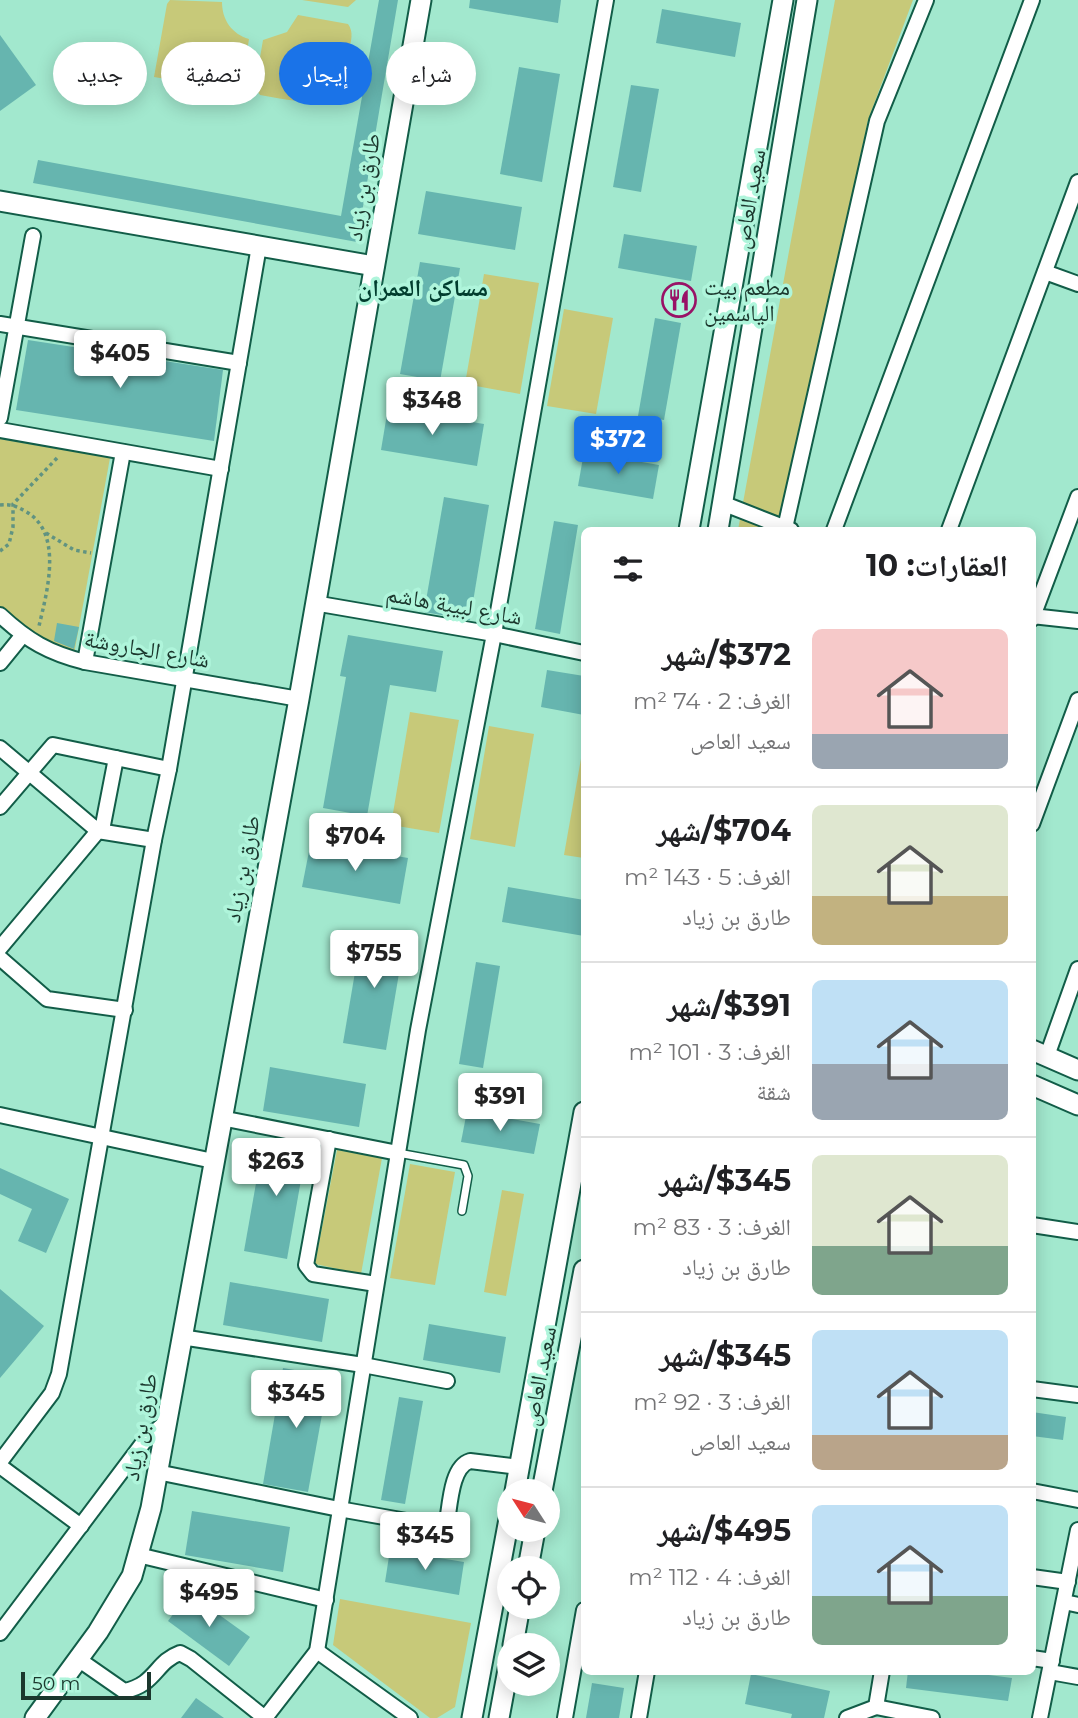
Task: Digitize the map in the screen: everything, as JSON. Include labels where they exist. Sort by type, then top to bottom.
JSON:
[{"type":"main road","name":"طارق بن زياد","points":[[35,1718],[78,1659],[132,1576],[151,1508],[299,699],[421,0]]},
{"type":"main road","points":[[690,527],[783,0]]},
{"type":"main road","name":"سعيد العاص","points":[[718,527],[807,0]]},
{"type":"main road","points":[[0,201],[374,266]]},
{"type":"main road","points":[[1040,1053],[1078,1070]]},
{"type":"main road","points":[[1036,1087],[1078,1105]]},
{"type":"main road","points":[[516,1479],[581,1128]]},
{"type":"main road","name":"سعيد العاص","points":[[544,1479],[581,1286]]},
{"type":"main road","points":[[472,1718],[505,1542]]},
{"type":"main road","points":[[499,1718],[503,1696]]},
{"type":"street","points":[[78,1659],[124,1691],[136,1688],[151,1679],[170,1657],[180,1653],[265,1718],[317,1651],[418,1030],[494,634],[606,0]]},
{"type":"street","points":[[788,527],[877,121],[926,0]]},
{"type":"street","points":[[835,527],[1032,0]]},
{"type":"street","points":[[950,527],[1078,182]]},
{"type":"street","points":[[0,418],[33,236]]},
{"type":"street","points":[[81,1526],[0,1464],[52,1393],[59,1374],[169,769],[259,246]]},
{"type":"street","points":[[1045,272],[1078,284]]},
{"type":"street","points":[[0,324],[239,363]]},
{"type":"street","points":[[0,429],[221,469]]},
{"type":"street","points":[[85,662],[123,452]]},
{"type":"street","points":[[1036,609],[1078,497]]},
{"type":"street","points":[[722,503],[783,527]]},
{"type":"street","name":"شارع لبيبة هاشم","points":[[314,603],[494,634],[581,652]]},
{"type":"street","name":"شارع الجاروشة","points":[[0,615],[22,636],[54,654],[85,662],[299,699]]},
{"type":"street","points":[[1036,617],[1078,621]]},
{"type":"street","points":[[0,663],[22,636]]},
{"type":"street","points":[[1036,813],[1078,700]]},
{"type":"street","points":[[0,807],[54,745],[169,769]]},
{"type":"street","points":[[0,748],[98,831],[154,840]]},
{"type":"street","points":[[0,948],[103,825],[116,758]]},
{"type":"street","points":[[0,958],[47,999],[125,1010]]},
{"type":"street","points":[[1040,1053],[1078,969]]},
{"type":"street","points":[[0,1115],[213,1160]]},
{"type":"street","points":[[221,1118],[398,1153]]},
{"type":"street","points":[[330,1139],[306,1265],[313,1274],[376,1284]]},
{"type":"street","points":[[1036,1226],[1078,1232]]},
{"type":"street","points":[[181,1337],[447,1381]]},
{"type":"street","points":[[1036,1390],[1078,1395]]},
{"type":"street","points":[[0,1633],[146,1439],[166,1422]]},
{"type":"street","points":[[157,1472],[446,1528],[456,1472],[462,1463],[470,1461],[519,1467]]},
{"type":"street","points":[[1036,1492],[1078,1500]]},
{"type":"street","points":[[1040,1718],[1051,1666],[1071,1604],[1068,1582],[1078,1530]]},
{"type":"street","points":[[138,1555],[326,1600]]},
{"type":"street","points":[[1036,1578],[1068,1582]]},
{"type":"street","points":[[565,1718],[581,1627]]},
{"type":"street","points":[[317,1651],[410,1718]]},
{"type":"street","points":[[1036,1660],[1078,1677]]},
{"type":"street","points":[[639,1718],[647,1675]]},
{"type":"street","points":[[876,1707],[881,1675]]},
{"type":"street","points":[[847,1718],[876,1707],[932,1718]]},
{"type":"lane","points":[[398,1153],[464,1165],[468,1176],[462,1211]]},
{"type":"path","points":[[0,551],[9,544],[13,527],[13,504],[71,442]]},
{"type":"path","points":[[0,505],[13,504],[36,517],[46,533],[49,558],[47,591],[36,642]]},
{"type":"path","points":[[46,533],[74,550],[104,556]]},
{"type":"green space","points":[[170,0],[222,2],[229,25],[238,34],[249,39],[249,42],[161,42],[161,78],[154,77],[167,4]]},
{"type":"green space","points":[[302,0],[356,0],[348,7]]},
{"type":"green space","points":[[835,0],[913,0],[868,120],[782,527],[739,527]]},
{"type":"green space","points":[[298,15],[348,24],[352,37],[351,42],[279,42],[279,98],[265,96],[263,40],[287,32]]},
{"type":"green space","points":[[484,274],[539,283],[520,394],[465,384]]},
{"type":"green space","points":[[564,309],[613,318],[596,414],[547,406]]},
{"type":"green space","points":[[0,439],[110,458],[74,654],[54,654],[0,615]]},
{"type":"green space","points":[[410,712],[459,720],[439,833],[391,825]]},
{"type":"green space","points":[[489,726],[534,734],[515,847],[470,839]]},
{"type":"green space","points":[[581,759],[581,858],[564,855]]},
{"type":"green space","points":[[337,1150],[382,1158],[361,1274],[315,1264]]},
{"type":"green space","points":[[410,1164],[455,1172],[435,1285],[390,1278]]},
{"type":"green space","points":[[502,1190],[524,1194],[506,1296],[484,1292]]},
{"type":"green space","points":[[340,1599],[471,1623],[455,1707],[437,1718],[430,1718],[333,1645]]},
{"type":"building","points":[[379,0],[398,0],[391,42],[386,42],[386,71],[357,242],[33,183],[38,160],[341,216],[361,105],[372,105],[372,42]]},
{"type":"building","points":[[470,0],[561,0],[558,23],[469,8]]},
{"type":"building","points":[[662,9],[741,23],[735,57],[656,43]]},
{"type":"building","points":[[0,35],[36,85],[0,111]]},
{"type":"building","points":[[519,67],[560,74],[542,182],[500,174]]},
{"type":"building","points":[[631,85],[659,89],[641,192],[613,187]]},
{"type":"building","points":[[426,191],[522,207],[515,250],[418,234]]},
{"type":"building","points":[[624,234],[697,246],[691,281],[618,268]]},
{"type":"building","points":[[420,262],[460,268],[440,381],[400,374]]},
{"type":"building","points":[[655,318],[681,323],[664,420],[638,416]]},
{"type":"building","points":[[28,340],[223,370],[214,441],[16,410]]},
{"type":"building","points":[[388,408],[484,424],[477,466],[381,450]]},
{"type":"building","points":[[584,452],[659,465],[653,499],[578,486]]},
{"type":"building","points":[[444,497],[489,505],[470,620],[424,612]]},
{"type":"building","points":[[554,521],[578,525],[560,634],[535,629]]},
{"type":"building","points":[[57,623],[79,627],[74,649],[54,641]]},
{"type":"building","points":[[348,635],[443,651],[436,692],[390,685],[367,816],[323,808],[346,677],[340,676]]},
{"type":"building","points":[[547,670],[581,676],[581,714],[541,707]]},
{"type":"building","points":[[311,841],[408,858],[400,904],[302,887]]},
{"type":"building","points":[[508,887],[581,899],[581,935],[502,922]]},
{"type":"building","points":[[362,931],[405,938],[386,1050],[343,1043]]},
{"type":"building","points":[[476,962],[500,966],[483,1068],[459,1064]]},
{"type":"building","points":[[270,1067],[366,1084],[359,1127],[263,1111]]},
{"type":"building","points":[[467,1111],[540,1124],[534,1154],[461,1142]]},
{"type":"building","points":[[264,1138],[307,1146],[287,1259],[244,1251]]},
{"type":"building","points":[[0,1168],[69,1199],[46,1253],[18,1241],[32,1209],[0,1194]]},
{"type":"building","points":[[230,1282],[329,1299],[322,1342],[223,1325]]},
{"type":"building","points":[[0,1289],[44,1326],[0,1378]]},
{"type":"building","points":[[429,1324],[506,1337],[500,1373],[423,1360]]},
{"type":"building","points":[[283,1368],[329,1376],[308,1492],[263,1484]]},
{"type":"building","points":[[399,1397],[423,1401],[405,1504],[381,1500]]},
{"type":"building","points":[[1036,1413],[1066,1417],[1063,1440],[1036,1437]]},
{"type":"building","points":[[192,1511],[290,1527],[283,1572],[185,1555]]},
{"type":"building","points":[[390,1550],[464,1562],[459,1595],[385,1582]]},
{"type":"building","points":[[189,1593],[250,1637],[229,1666],[168,1621]]},
{"type":"building","points":[[751,1675],[830,1691],[824,1718],[791,1718],[792,1714],[745,1704]]},
{"type":"building","points":[[908,1675],[989,1675],[1012,1678],[1008,1701],[906,1688]]},
{"type":"building","points":[[592,1683],[624,1688],[619,1718],[586,1718]]},
{"type":"building","points":[[196,1698],[224,1718],[181,1718]]},
{"type":"place","name":"مطعم بيت الياسمين","points":[[679,300]]},
{"type":"district","name":"مساكن العمران","points":[[423,288]]}]
